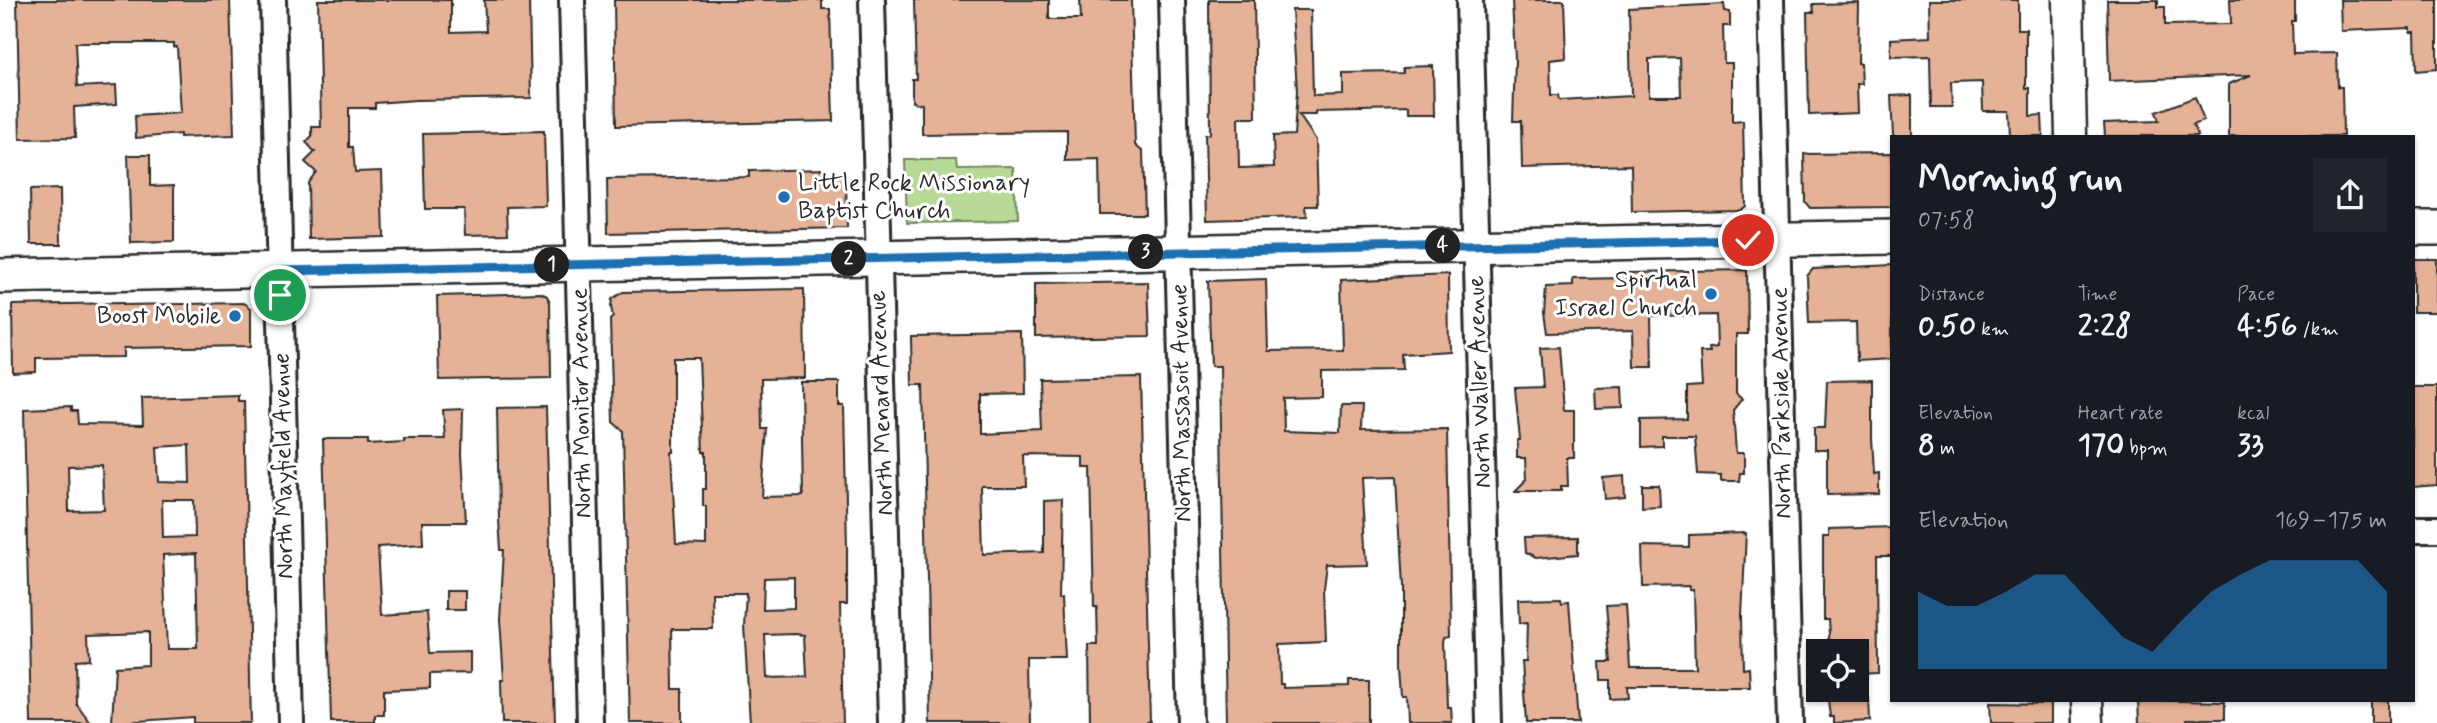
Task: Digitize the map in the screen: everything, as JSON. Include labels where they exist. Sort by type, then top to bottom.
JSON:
[{"type":"main road","points":[[2415,228],[2437,228]]},
{"type":"main road","points":[[0,276],[1890,237]]},
{"type":"street","name":"North Mayfield Avenue","points":[[273,0],[291,723]]},
{"type":"street","name":"North Monitor Avenue","points":[[572,0],[590,723]]},
{"type":"street","name":"North Menard Avenue","points":[[872,0],[891,723]]},
{"type":"street","name":"North Massasoit Avenue","points":[[1171,0],[1189,723]]},
{"type":"street","name":"North Waller Avenue","points":[[1470,0],[1489,723]]},
{"type":"street","name":"North Parkside Avenue","points":[[1771,0],[1790,723]]},
{"type":"street","points":[[2068,0],[2071,135]]},
{"type":"street","points":[[2415,529],[2437,529]]},
{"type":"street","points":[[2088,702],[2088,723]]},
{"type":"green space","points":[[905,160],[956,160],[957,170],[1016,169],[1018,221],[907,223]]},
{"type":"building","points":[[17,0],[230,0],[234,135],[180,137],[180,134],[136,138],[135,116],[181,113],[177,47],[174,47],[174,43],[75,43],[77,87],[116,85],[117,104],[74,107],[75,138],[20,139]]},
{"type":"building","points":[[318,0],[451,0],[451,32],[486,31],[484,0],[529,0],[531,98],[416,100],[375,103],[375,108],[349,108],[349,147],[353,147],[355,172],[382,171],[384,237],[309,239],[308,183],[316,172],[305,162],[315,152],[306,142],[312,136],[312,127],[321,127]]},
{"type":"building","points":[[614,0],[822,0],[822,9],[830,9],[833,121],[616,126]]},
{"type":"building","points":[[914,0],[1049,0],[1049,19],[1081,19],[1080,0],[1131,0],[1135,145],[1143,152],[1145,214],[1100,214],[1099,159],[1067,160],[1067,132],[922,134],[922,104],[912,102],[912,79],[916,79]]},
{"type":"building","points":[[1209,0],[1254,0],[1256,118],[1238,118],[1239,168],[1274,167],[1273,136],[1294,135],[1297,91],[1292,10],[1311,10],[1313,96],[1343,95],[1343,74],[1404,73],[1404,67],[1433,66],[1434,116],[1406,116],[1406,110],[1316,112],[1316,115],[1299,115],[1316,140],[1318,206],[1306,206],[1307,217],[1207,220],[1205,135],[1210,134]]},
{"type":"building","points":[[1512,0],[1564,0],[1566,58],[1550,60],[1551,95],[1558,95],[1559,100],[1631,96],[1629,9],[1724,4],[1725,11],[1730,12],[1730,26],[1723,26],[1724,63],[1732,63],[1732,122],[1743,121],[1745,206],[1740,210],[1632,212],[1631,165],[1522,168],[1521,121],[1513,121],[1515,60]],"holes":[[[1680,58],[1681,96],[1649,96],[1649,59]]]},
{"type":"building","points":[[1929,0],[2018,0],[2018,29],[2026,29],[2026,88],[2030,88],[2030,116],[2042,115],[2043,135],[2010,135],[2009,111],[1983,111],[1982,82],[1951,83],[1952,107],[1931,107],[1930,56],[1891,57],[1891,39],[1930,37]]},
{"type":"building","points":[[2107,0],[2158,0],[2158,7],[2165,7],[2165,25],[2231,24],[2230,0],[2295,0],[2295,21],[2292,21],[2293,54],[2337,53],[2338,87],[2342,87],[2343,135],[2229,135],[2229,84],[2251,75],[2109,81]]},
{"type":"building","points":[[2340,0],[2437,0],[2437,69],[2416,71],[2415,32],[2411,32],[2411,28],[2341,31]]},
{"type":"building","points":[[1859,3],[1858,63],[1861,63],[1862,84],[1857,84],[1858,113],[1809,115],[1807,12],[1814,12],[1813,4]]},
{"type":"building","points":[[1912,95],[1912,135],[1893,135],[1891,96]]},
{"type":"building","points":[[2195,97],[2204,121],[2193,125],[2198,135],[2105,135],[2104,123],[2159,121],[2156,112]]},
{"type":"building","points":[[544,131],[546,206],[507,207],[508,234],[465,235],[464,209],[425,209],[423,134]]},
{"type":"building","points":[[1890,153],[1890,207],[1810,208],[1805,202],[1804,154]]},
{"type":"building","points":[[128,155],[150,155],[150,186],[174,185],[174,242],[131,243]]},
{"type":"building","points":[[826,169],[826,174],[846,174],[847,228],[608,233],[607,179],[749,177],[749,171]]},
{"type":"building","points":[[60,189],[61,244],[31,244],[30,190]]},
{"type":"building","points":[[2415,259],[2437,259],[2437,312],[2415,312]]},
{"type":"building","points":[[1890,265],[1890,359],[1857,361],[1856,322],[1809,323],[1807,276],[1813,269]]},
{"type":"building","points":[[1747,270],[1748,334],[1736,334],[1736,394],[1742,399],[1733,410],[1736,453],[1744,453],[1744,473],[1740,473],[1739,481],[1721,481],[1721,475],[1698,474],[1695,436],[1662,436],[1662,446],[1641,447],[1641,420],[1687,419],[1687,387],[1702,386],[1700,352],[1710,352],[1709,348],[1717,347],[1716,315],[1651,316],[1652,367],[1634,367],[1633,331],[1547,333],[1544,313],[1546,287],[1573,286],[1573,279],[1628,278],[1628,272]]},
{"type":"building","points":[[1448,275],[1449,351],[1403,354],[1404,370],[1322,371],[1322,397],[1283,398],[1284,431],[1340,433],[1341,406],[1362,406],[1361,430],[1447,429],[1451,636],[1446,637],[1445,642],[1447,707],[1451,707],[1452,723],[1408,723],[1407,697],[1403,697],[1401,665],[1401,588],[1395,477],[1362,478],[1367,564],[1327,565],[1324,589],[1326,642],[1279,644],[1280,684],[1283,684],[1283,688],[1349,686],[1349,680],[1369,680],[1369,723],[1226,723],[1220,366],[1211,366],[1208,281],[1266,279],[1268,351],[1343,350],[1341,280]]},
{"type":"building","points":[[1148,282],[1150,336],[1036,338],[1036,284]]},
{"type":"building","points":[[804,289],[805,378],[761,379],[762,429],[767,429],[762,497],[803,496],[801,382],[839,382],[839,406],[844,406],[847,549],[847,604],[840,604],[843,723],[750,723],[744,625],[746,593],[712,593],[713,629],[672,629],[673,689],[682,689],[682,723],[630,723],[623,431],[613,422],[610,320],[613,317],[612,299],[623,292]],"holes":[[[673,358],[699,358],[703,452],[706,452],[706,489],[703,489],[706,545],[676,544],[671,452]],[[794,577],[794,608],[763,609],[764,578]],[[765,635],[805,635],[807,677],[767,678]]]},
{"type":"building","points":[[541,293],[547,296],[550,302],[551,378],[439,380],[437,296]]},
{"type":"building","points":[[244,303],[251,308],[251,346],[124,348],[124,357],[36,358],[36,372],[13,373],[12,305]]},
{"type":"building","points":[[1022,334],[1023,393],[980,394],[980,434],[1042,431],[1040,379],[1141,377],[1150,721],[1145,723],[1090,723],[1089,646],[1098,646],[1097,607],[1094,607],[1091,468],[1083,468],[1083,457],[1023,456],[1024,486],[982,486],[984,555],[1044,553],[1044,501],[1063,500],[1061,594],[1064,594],[1067,660],[1029,660],[1030,723],[930,723],[923,385],[912,385],[911,336]]},
{"type":"building","points":[[1559,347],[1564,410],[1574,410],[1574,458],[1567,458],[1568,486],[1561,486],[1561,491],[1515,491],[1527,479],[1526,458],[1517,458],[1517,440],[1520,440],[1515,388],[1543,387],[1540,348]]},
{"type":"building","points":[[1872,380],[1874,474],[1879,473],[1879,494],[1827,495],[1827,450],[1814,450],[1814,428],[1825,428],[1827,381]]},
{"type":"building","points":[[1622,387],[1623,408],[1596,409],[1595,388]]},
{"type":"building","points":[[2415,387],[2437,387],[2437,485],[2415,487]]},
{"type":"building","points":[[238,395],[238,401],[244,401],[251,723],[193,723],[193,717],[112,723],[115,667],[148,665],[148,632],[88,634],[89,660],[75,661],[76,703],[91,723],[31,723],[24,409],[71,407],[71,411],[77,411],[78,424],[143,425],[142,398]],"holes":[[[189,445],[190,483],[159,482],[157,447]],[[102,465],[104,510],[69,511],[68,466]],[[162,500],[194,500],[195,537],[163,538]],[[196,553],[198,649],[167,649],[163,555]]]},
{"type":"building","points":[[546,407],[555,723],[502,723],[501,680],[504,680],[500,619],[504,550],[501,550],[499,520],[497,408]]},
{"type":"building","points":[[463,409],[462,454],[466,522],[422,522],[423,544],[378,547],[382,615],[427,612],[430,653],[470,652],[470,673],[430,674],[430,688],[384,690],[384,715],[375,715],[375,722],[331,722],[323,439],[368,439],[368,444],[404,442],[404,439],[445,439],[443,410]]},
{"type":"building","points":[[1624,476],[1625,497],[1605,499],[1603,478]]},
{"type":"building","points":[[1642,485],[1659,485],[1660,506],[1642,507]]},
{"type":"building","points":[[1890,527],[1890,556],[1877,556],[1878,673],[1869,673],[1869,639],[1829,639],[1828,619],[1823,619],[1823,537],[1829,537],[1829,529]]},
{"type":"building","points":[[1746,533],[1742,615],[1743,669],[1749,668],[1750,687],[1627,687],[1628,698],[1610,699],[1610,680],[1601,680],[1600,662],[1611,662],[1606,606],[1626,605],[1630,668],[1695,668],[1693,590],[1689,590],[1689,586],[1643,587],[1642,546],[1689,547],[1689,535]]},
{"type":"building","points":[[1578,537],[1578,554],[1536,558],[1525,553],[1524,538]]},
{"type":"building","points":[[446,591],[465,591],[465,610],[446,610]]},
{"type":"building","points":[[1561,598],[1562,602],[1569,601],[1578,723],[1526,723],[1522,661],[1526,661],[1527,623],[1519,624],[1518,599]]},
{"type":"building","points":[[1869,699],[1870,721],[1834,723],[1834,717],[1830,717],[1828,702],[1869,702]]},
{"type":"building","points":[[2138,702],[2225,702],[2225,719],[2187,719],[2187,723],[2139,723]]},
{"type":"building","points":[[2371,702],[2388,702],[2388,723],[2371,723]]},
{"type":"building","points":[[1990,703],[2051,704],[2051,723],[1991,723]]},
{"type":"place","name":"Little Rock Missionary Baptist Church","points":[[784,197]]},
{"type":"place","name":"Spirtual Israel Church","points":[[1711,294]]},
{"type":"place","name":"Boost Mobile","points":[[235,316]]},
{"type":"route","points":[[280,295],[279,271],[1748,240]]}]
